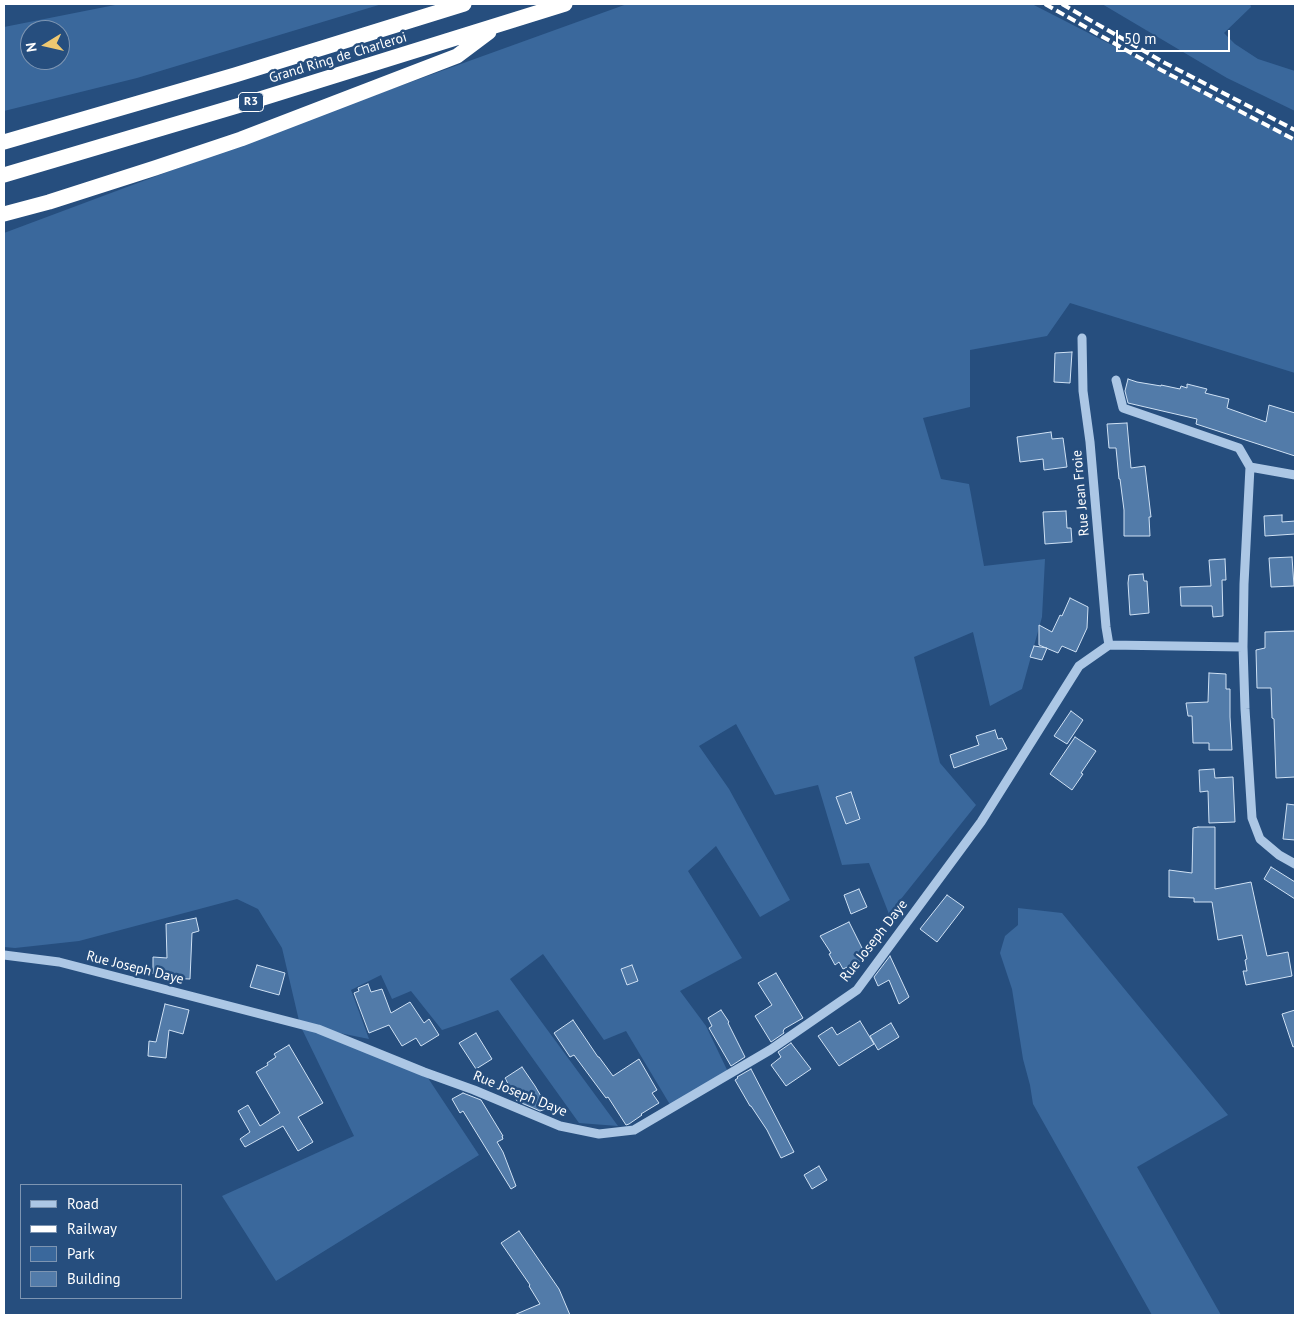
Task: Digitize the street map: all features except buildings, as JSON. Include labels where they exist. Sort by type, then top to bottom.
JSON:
[{"type":"highway","name":"Grand Ring de Charleroi","points":[[4,142],[235,75],[464,4]]},
{"type":"highway","name":"Grand Ring de Charleroi","points":[[4,175],[247,103],[565,4]]},
{"type":"highway","points":[[4,214],[49,202],[155,168],[241,138],[457,56],[498,25]]},
{"type":"street","name":"Rue Jean Froie","points":[[1082,338],[1083,392],[1109,645]]},
{"type":"street","points":[[1116,380],[1123,408],[1239,448],[1250,467],[1243,647],[1252,818],[1260,838],[1279,854],[1295,864]]},
{"type":"street","points":[[1250,467],[1295,475]]},
{"type":"street","points":[[1109,645],[1243,647]]},
{"type":"street","name":"Rue Joseph Daye","points":[[4,954],[59,962],[318,1029],[560,1126],[599,1134],[634,1130],[770,1050],[856,990],[982,822],[1079,666],[1109,645]]},
{"type":"green space","points":[[120,4],[382,4],[137,78],[4,111],[4,27],[20,24],[20,70],[70,70],[70,20],[39,20]]},
{"type":"green space","points":[[627,4],[1032,4],[1295,139],[1295,373],[1070,303],[1047,336],[970,350],[970,407],[923,418],[941,479],[969,484],[984,566],[1045,559],[1042,617],[1022,689],[990,706],[973,632],[914,657],[940,763],[976,805],[889,914],[869,863],[842,865],[818,785],[775,795],[736,724],[699,746],[729,789],[790,900],[760,917],[716,846],[688,871],[742,958],[680,991],[706,1026],[729,1074],[672,1108],[626,1031],[604,1040],[543,954],[510,979],[618,1126],[579,1123],[498,1010],[442,1030],[411,991],[392,999],[381,975],[351,990],[369,1039],[305,1026],[424,1072],[479,1155],[276,1281],[222,1196],[354,1136],[300,1025],[282,948],[258,909],[237,899],[79,941],[15,948],[4,947],[4,233],[325,113]]},
{"type":"green space","points":[[1102,4],[1250,4],[1251,7],[1224,33],[1235,44],[1258,59],[1295,71],[1295,111],[1227,78]]},
{"type":"green space","points":[[1018,908],[1062,913],[1228,1115],[1137,1167],[1221,1315],[1152,1315],[1033,1104],[1023,1059],[1012,989],[1000,953],[1005,936],[1018,925]]},
{"type":"railway","points":[[1045,4],[1161,70],[1295,140]]},
{"type":"railway","points":[[1062,4],[1165,63],[1295,130]]}]
